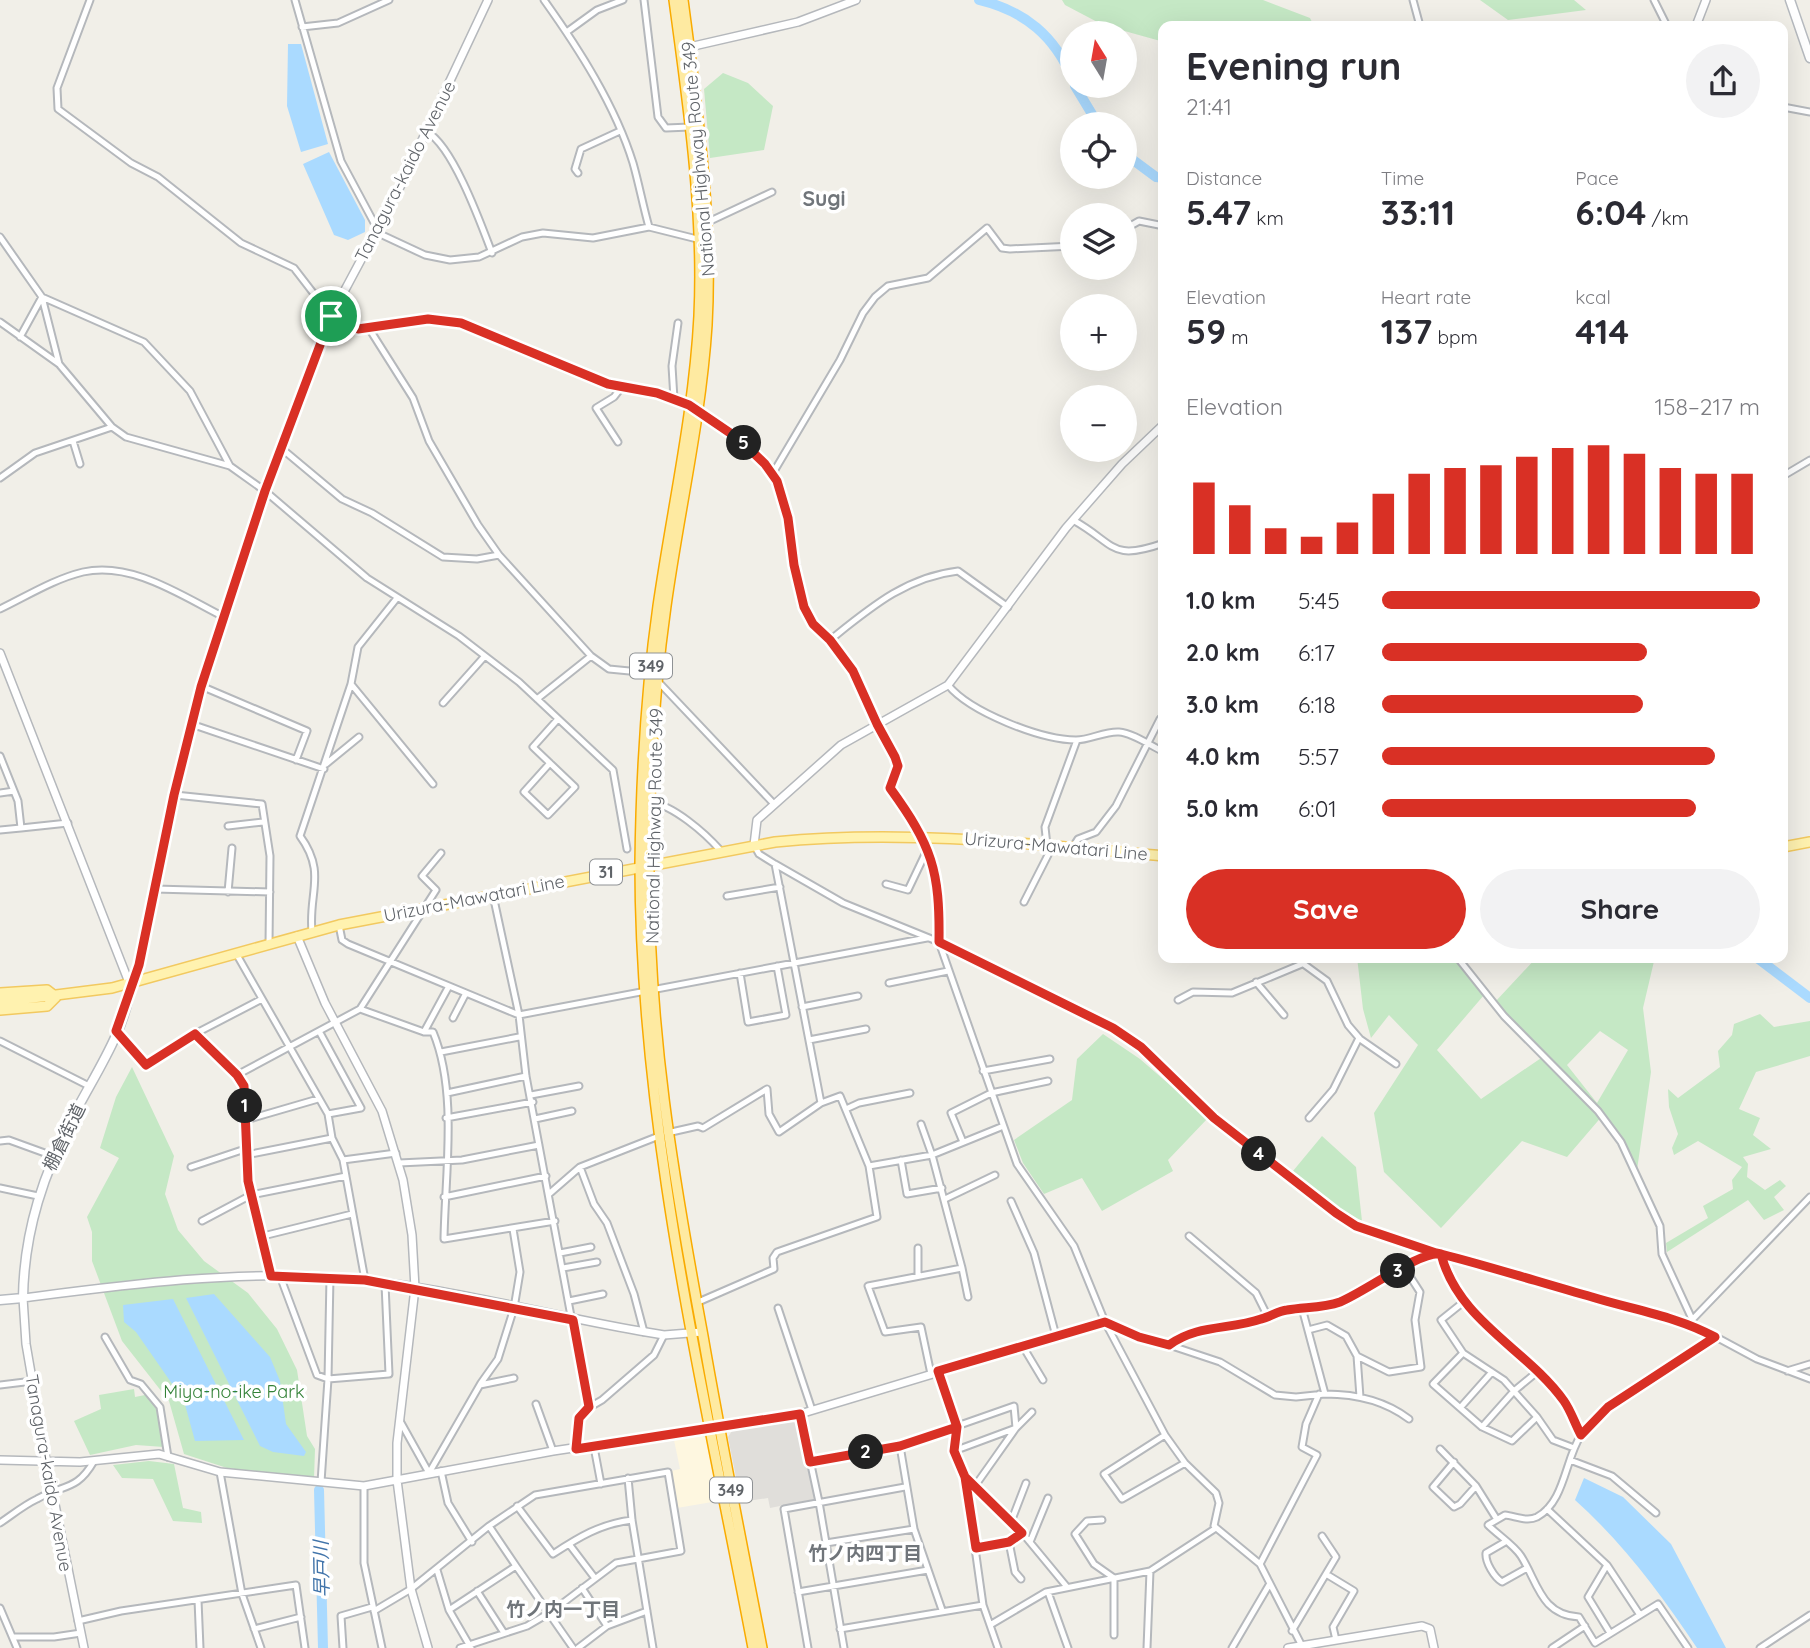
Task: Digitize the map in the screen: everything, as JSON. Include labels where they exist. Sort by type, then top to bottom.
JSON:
[{"type":"highway","name":"National Highway Route 349","points":[[645,864],[658,681],[693,407],[706,223],[685,48],[674,0]]},
{"type":"highway","name":"National Highway Route 349","points":[[683,0],[690,127],[703,241]]},
{"type":"highway","name":"National Highway Route 349","points":[[693,407],[650,673],[645,864],[648,990],[662,1134],[752,1648]]},
{"type":"highway","name":"National Highway Route 349","points":[[662,1134],[696,1303],[697,1332]]},
{"type":"highway","name":"National Highway Route 349","points":[[715,1429],[762,1648]]},
{"type":"main road","points":[[1790,0],[1810,58]]},
{"type":"main road","name":"Urizura-Mawatari Line","points":[[0,1002],[56,998],[130,985],[339,925],[754,845],[823,837],[922,835],[1158,855]]},
{"type":"main road","points":[[1788,846],[1810,842]]},
{"type":"main road","name":"棚倉街道","points":[[23,1298],[25,1254],[38,1196],[53,1156],[116,1031],[127,1005],[130,985]]},
{"type":"main road","points":[[0,993],[47,990],[56,998],[47,1006],[0,1010]]},
{"type":"main road","points":[[0,1300],[23,1298]]},
{"type":"street","points":[[90,0],[57,89],[58,109],[131,163],[158,177],[241,243],[294,268],[331,316],[358,329],[370,330],[387,324],[448,320],[621,388],[657,393],[674,399],[693,407],[739,439],[773,473],[788,518],[794,565],[804,607],[813,624],[830,640],[853,671],[898,766],[890,788],[928,848],[935,870],[939,942],[1017,1164],[1074,1246],[1105,1322],[1165,1435],[1185,1463],[1216,1493],[1219,1503],[1216,1528]]},
{"type":"street","points":[[295,0],[337,153],[380,234],[437,259],[467,260],[492,253],[530,234],[593,238],[649,227],[703,241]]},
{"type":"street","points":[[302,27],[338,23],[389,0]]},
{"type":"street","name":"Tanagura-kaido Avenue","points":[[130,985],[139,965],[174,795],[201,687],[265,491],[331,316],[426,132],[488,0]]},
{"type":"street","points":[[544,0],[568,31],[620,131],[632,161],[649,227]]},
{"type":"street","points":[[568,31],[597,10],[623,0]]},
{"type":"street","points":[[644,0],[658,117],[666,128],[690,127]]},
{"type":"street","points":[[685,48],[798,22],[856,0]]},
{"type":"street","points":[[1413,0],[1419,21]]},
{"type":"street","points":[[1654,0],[1664,21]]},
{"type":"street","points":[[1698,21],[1706,0]]},
{"type":"street","points":[[1788,108],[1810,112]]},
{"type":"street","points":[[578,173],[575,169],[581,149],[620,131]]},
{"type":"street","points":[[426,132],[461,177],[474,202],[492,253]]},
{"type":"street","points":[[706,223],[772,192]]},
{"type":"street","points":[[1137,222],[1158,225]]},
{"type":"street","points":[[773,473],[839,360],[863,313],[888,286],[928,278],[986,228],[1002,248],[1060,247]]},
{"type":"street","points":[[0,237],[42,297],[59,365]]},
{"type":"street","points":[[20,337],[42,297]]},
{"type":"street","points":[[42,297],[144,342],[190,390],[230,466]]},
{"type":"street","points":[[0,322],[59,365],[112,427],[126,437],[230,466],[265,491],[367,578],[458,636],[537,699],[613,769],[628,849]]},
{"type":"street","points":[[674,399],[672,366],[678,323]]},
{"type":"street","points":[[370,330],[413,398],[429,441],[454,486],[499,555],[591,656],[609,669],[650,673],[774,804]]},
{"type":"street","points":[[618,442],[596,408],[614,397],[621,388]]},
{"type":"street","points":[[0,478],[35,453],[112,427]]},
{"type":"street","points":[[1158,430],[1122,464],[1073,520],[948,685],[930,698],[877,724],[841,746],[757,820],[754,845],[759,854],[843,902],[939,942],[1123,1035],[1141,1047],[1214,1118],[1356,1226],[1439,1254],[1691,1321],[1715,1337],[1787,1371],[1810,1378]]},
{"type":"street","points":[[73,440],[79,464]]},
{"type":"street","points":[[281,448],[342,499],[372,513],[443,557],[477,559],[499,555]]},
{"type":"street","points":[[1788,473],[1810,460]]},
{"type":"street","points":[[1073,520],[1119,551],[1135,554],[1158,546]]},
{"type":"street","points":[[0,609],[59,581],[85,572],[107,571],[136,575],[224,617]]},
{"type":"street","points":[[830,640],[898,588],[938,573],[958,571],[1008,607]]},
{"type":"street","points":[[312,932],[317,868],[310,849],[300,836],[351,684],[361,640],[397,598]]},
{"type":"street","points":[[0,653],[130,985]]},
{"type":"street","points":[[537,699],[591,656]]},
{"type":"street","points":[[443,704],[484,657]]},
{"type":"street","points":[[351,684],[433,784]]},
{"type":"street","points":[[948,685],[957,696],[992,716],[1038,732],[1077,740],[1123,733],[1158,749]]},
{"type":"street","points":[[201,687],[307,731],[296,760]]},
{"type":"street","points":[[550,763],[524,792],[548,816],[576,787],[533,747],[558,719]]},
{"type":"street","points":[[1073,847],[1078,839],[1096,832],[1116,806],[1158,723]]},
{"type":"street","points":[[191,724],[296,760],[325,767]]},
{"type":"street","points":[[325,767],[359,737]]},
{"type":"street","points":[[1024,902],[1048,855],[1045,827],[1077,740]]},
{"type":"street","points":[[1,759],[14,791],[22,828]]},
{"type":"street","points":[[0,793],[14,791]]},
{"type":"street","points":[[174,795],[262,804],[262,822],[270,856],[269,944]]},
{"type":"street","points":[[650,802],[672,812],[720,850]]},
{"type":"street","points":[[228,826],[262,822]]},
{"type":"street","points":[[0,830],[68,823]]},
{"type":"street","points":[[228,892],[232,848]]},
{"type":"street","points":[[886,884],[908,890],[928,848]]},
{"type":"street","points":[[237,1075],[359,1009],[436,890],[422,876],[441,853]]},
{"type":"street","points":[[775,864],[821,1103]]},
{"type":"street","points":[[727,896],[780,887]]},
{"type":"street","points":[[155,889],[270,892]]},
{"type":"street","points":[[493,894],[519,1015],[519,1037],[589,1407]]},
{"type":"street","points":[[339,925],[342,940],[519,1015],[926,938]]},
{"type":"street","points":[[297,936],[335,1022],[370,1084],[399,1163],[412,1234],[415,1288],[400,1420],[397,1480],[411,1589],[428,1648]]},
{"type":"street","points":[[237,955],[328,1114],[332,1138],[343,1160],[365,1280]]},
{"type":"street","points":[[1462,963],[1504,1016],[1598,1111],[1621,1142],[1660,1226],[1662,1254],[1691,1321]]},
{"type":"street","points":[[1178,1000],[1193,992],[1231,993],[1302,964],[1326,981],[1348,1025],[1359,1038],[1396,1064]]},
{"type":"street","points":[[740,973],[748,1022],[786,1015],[777,966]]},
{"type":"street","points":[[889,983],[948,971]]},
{"type":"street","points":[[1256,982],[1284,1015]]},
{"type":"street","points":[[424,1032],[449,986]]},
{"type":"street","points":[[453,1018],[466,993]]},
{"type":"street","points":[[802,1007],[858,996]]},
{"type":"street","points":[[116,1031],[146,1065],[195,1034],[262,999]]},
{"type":"street","points":[[359,1009],[424,1032],[433,1032],[441,1052],[447,1093],[444,1239],[555,1221]]},
{"type":"street","points":[[809,1040],[866,1029]]},
{"type":"street","points":[[319,1031],[361,1108],[328,1114]]},
{"type":"street","points":[[195,1034],[237,1075],[244,1086],[245,1152],[251,1195],[271,1276]]},
{"type":"street","points":[[441,1052],[519,1037]]},
{"type":"street","points":[[1309,1118],[1333,1090],[1359,1038]]},
{"type":"street","points":[[0,1041],[89,1086]]},
{"type":"street","points":[[983,1071],[1050,1059]]},
{"type":"street","points":[[447,1093],[526,1076]]},
{"type":"street","points":[[963,1142],[951,1113],[991,1093],[1048,1080]]},
{"type":"street","points":[[531,1095],[579,1086]]},
{"type":"street","points":[[549,1194],[580,1167],[662,1134],[698,1126],[703,1128],[767,1089],[769,1114],[779,1132],[821,1103],[840,1096],[869,1166],[877,1217],[778,1252],[773,1258],[774,1269],[696,1303]]},
{"type":"street","points":[[846,1109],[859,1103],[910,1093]]},
{"type":"street","points":[[246,1120],[318,1099]]},
{"type":"street","points":[[446,1118],[533,1102]]},
{"type":"street","points":[[535,1119],[572,1111]]},
{"type":"street","points":[[921,1124],[945,1199],[968,1297]]},
{"type":"street","points":[[869,1166],[932,1155],[1002,1127]]},
{"type":"street","points":[[191,1167],[245,1152],[332,1138]]},
{"type":"street","points":[[0,1141],[9,1140],[53,1156]]},
{"type":"street","points":[[399,1163],[445,1162],[539,1145]]},
{"type":"street","points":[[343,1160],[396,1153]]},
{"type":"street","points":[[901,1160],[907,1194],[942,1188]]},
{"type":"street","points":[[580,1167],[594,1204],[607,1223],[634,1294],[644,1332]]},
{"type":"street","points":[[945,1199],[995,1175]]},
{"type":"street","points":[[202,1221],[251,1195],[346,1176]]},
{"type":"street","points":[[444,1197],[546,1176]]},
{"type":"street","points":[[0,1188],[11,1188],[38,1196]]},
{"type":"street","points":[[1691,1321],[1810,1197]]},
{"type":"street","points":[[1011,1201],[1034,1253],[1056,1336]]},
{"type":"street","points":[[263,1236],[352,1214]]},
{"type":"street","points":[[429,1473],[498,1359],[514,1308],[520,1272],[513,1229]]},
{"type":"street","points":[[1189,1236],[1256,1293],[1268,1317]]},
{"type":"street","points":[[560,1253],[591,1247]]},
{"type":"street","points":[[918,1248],[918,1276]]},
{"type":"street","points":[[1169,1345],[1184,1334],[1268,1317],[1283,1310],[1340,1302],[1420,1256],[1439,1254]]},
{"type":"street","points":[[1439,1254],[1482,1322],[1537,1372],[1564,1401],[1581,1435]]},
{"type":"street","points":[[563,1268],[597,1262]]},
{"type":"street","points":[[1357,1356],[1389,1372],[1421,1367],[1415,1320],[1419,1292],[1404,1267]]},
{"type":"street","points":[[962,1268],[868,1286],[885,1332],[921,1327],[935,1373],[957,1427],[954,1451],[965,1477],[984,1605],[998,1647],[989,1648]]},
{"type":"street","points":[[281,1276],[317,1375],[328,1379],[389,1374],[385,1284]]},
{"type":"street","points":[[23,1298],[215,1277],[330,1277],[415,1288],[573,1320],[664,1335],[697,1332]]},
{"type":"street","points":[[321,1482],[328,1379],[330,1277]]},
{"type":"street","points":[[569,1301],[603,1294]]},
{"type":"street","name":"Tanagura-kaido Avenue","points":[[23,1298],[24,1326],[46,1460],[84,1648]]},
{"type":"street","points":[[1466,1300],[1440,1320],[1463,1353],[1514,1391],[1538,1417],[1553,1440],[1574,1448]]},
{"type":"street","points":[[778,1308],[812,1410]]},
{"type":"street","points":[[1260,1564],[1317,1455],[1302,1447],[1306,1424],[1322,1394],[1302,1308]]},
{"type":"street","points":[[0,1460],[94,1460],[143,1454],[168,1457],[220,1472],[364,1486],[553,1451],[715,1429],[800,1414],[1105,1322],[1139,1337],[1220,1362],[1275,1395],[1296,1397],[1322,1394],[1360,1397],[1391,1405],[1409,1419]]},
{"type":"street","points":[[1308,1330],[1327,1325],[1346,1336],[1357,1356],[1360,1397]]},
{"type":"street","points":[[576,1449],[579,1418],[654,1355],[664,1335]]},
{"type":"street","points":[[105,1337],[130,1380],[141,1384],[160,1408],[168,1457]]},
{"type":"street","points":[[1688,1648],[1658,1604],[1610,1633],[1596,1645],[1578,1617],[1557,1613],[1544,1599],[1520,1553],[1488,1525],[1505,1515],[1530,1519],[1546,1509],[1555,1498],[1581,1435],[1608,1407],[1715,1337]]},
{"type":"street","points":[[1022,1345],[1043,1380]]},
{"type":"street","points":[[1463,1353],[1433,1384],[1482,1427],[1512,1441],[1538,1417]]},
{"type":"street","points":[[1787,1371],[1810,1364]]},
{"type":"street","points":[[1460,1408],[1492,1372]]},
{"type":"street","points":[[1482,1427],[1514,1391],[1537,1372]]},
{"type":"street","points":[[480,1385],[514,1378]]},
{"type":"street","points":[[0,1385],[33,1381]]},
{"type":"street","points":[[536,1404],[553,1451]]},
{"type":"street","points":[[810,1462],[900,1446],[1014,1406],[1016,1428]]},
{"type":"street","points":[[975,1486],[1016,1428],[1032,1412]]},
{"type":"street","points":[[800,1414],[819,1502],[844,1648]]},
{"type":"street","points":[[400,1420],[429,1473]]},
{"type":"street","points":[[954,1451],[1016,1428]]},
{"type":"street","points":[[1165,1435],[1104,1474],[1122,1499],[1185,1463]]},
{"type":"street","points":[[900,1446],[914,1529],[942,1610]]},
{"type":"street","points":[[594,1447],[601,1484]]},
{"type":"street","points":[[1440,1449],[1476,1486],[1496,1518]]},
{"type":"street","points":[[0,1521],[52,1492],[75,1485],[84,1478],[94,1460]]},
{"type":"street","points":[[1570,1460],[1612,1476],[1656,1513]]},
{"type":"street","points":[[1454,1462],[1433,1487],[1454,1507],[1476,1486]]},
{"type":"street","points":[[441,1471],[448,1503],[472,1542]]},
{"type":"street","points":[[220,1472],[242,1594],[261,1648]]},
{"type":"street","points":[[343,1648],[341,1616],[373,1609],[411,1589],[489,1526],[535,1495],[668,1472],[681,1551],[616,1563],[551,1612],[527,1626],[460,1648]]},
{"type":"street","points":[[965,1477],[1022,1533],[1067,1587]]},
{"type":"street","points":[[628,1478],[632,1520],[653,1648]]},
{"type":"street","points":[[1011,1522],[1026,1483]]},
{"type":"street","points":[[364,1486],[364,1563],[382,1648]]},
{"type":"street","points":[[808,1648],[784,1509],[905,1488]]},
{"type":"street","points":[[1030,1542],[1048,1497]]},
{"type":"street","points":[[517,1506],[554,1554],[586,1532],[612,1522],[632,1520]]},
{"type":"street","points":[[1546,1509],[1608,1565],[1640,1615]]},
{"type":"street","points":[[1102,1520],[1087,1521],[1075,1534],[1094,1564],[1114,1578]]},
{"type":"street","points":[[489,1526],[576,1648],[607,1626],[647,1611]]},
{"type":"street","points":[[1216,1528],[1260,1564],[1302,1647]]},
{"type":"street","points":[[990,1625],[1048,1592],[1150,1571],[1216,1528]]},
{"type":"street","points":[[826,1543],[914,1529]]},
{"type":"street","points":[[976,1548],[1009,1542],[1022,1533]]},
{"type":"street","points":[[1292,1631],[1336,1557],[1322,1536]]},
{"type":"street","points":[[1009,1542],[1015,1572],[1021,1578]]},
{"type":"street","points":[[1505,1542],[1486,1553],[1485,1559],[1498,1580],[1502,1583],[1527,1569]]},
{"type":"street","points":[[569,1544],[594,1577]]},
{"type":"street","points":[[1608,1565],[1588,1597],[1610,1633]]},
{"type":"street","points":[[449,1610],[516,1566]]},
{"type":"street","points":[[436,1570],[449,1610],[469,1646]]},
{"type":"street","points":[[798,1591],[928,1570]]},
{"type":"street","points":[[1147,1648],[1150,1571]]},
{"type":"street","points":[[1326,1574],[1354,1591],[1333,1626],[1336,1640]]},
{"type":"street","points":[[1114,1578],[1114,1635]]},
{"type":"street","points":[[78,1621],[121,1611],[296,1585],[305,1648]]},
{"type":"street","points":[[1232,1648],[1269,1585]]},
{"type":"street","points":[[582,1588],[607,1626]]},
{"type":"street","points":[[477,1591],[504,1633]]},
{"type":"street","points":[[1048,1592],[1068,1648]]},
{"type":"street","points":[[198,1600],[200,1648]]},
{"type":"street","points":[[840,1629],[984,1605]]},
{"type":"street","points":[[0,1608],[18,1648]]},
{"type":"street","points":[[1760,1648],[1810,1615]]},
{"type":"street","points":[[254,1629],[301,1617]]},
{"type":"street","points":[[1288,1648],[1422,1626],[1430,1629],[1434,1648]]},
{"type":"street","points":[[1552,1648],[1585,1626]]},
{"type":"street","points":[[13,1637],[54,1637],[81,1633]]},
{"type":"shaded area","points":[[797,1418],[815,1499],[770,1508],[768,1498],[741,1502],[728,1437],[732,1431]]},
{"type":"shaded area","points":[[701,1435],[706,1438],[718,1501],[677,1508],[671,1471],[680,1469],[674,1440]]},
{"type":"green space","points":[[1062,0],[1263,0],[1310,18],[1312,21],[1158,21],[1158,40],[1138,35],[1138,21],[1095,21],[1065,5]]},
{"type":"green space","points":[[1480,0],[1574,0],[1586,10],[1508,20]]},
{"type":"green space","points":[[723,73],[748,83],[773,106],[764,150],[710,158],[704,89]]},
{"type":"green space","points":[[1358,963],[1463,963],[1461,965],[1484,995],[1437,1050],[1481,1099],[1547,1054],[1495,1002],[1531,963],[1654,963],[1643,1008],[1651,1072],[1637,1170],[1624,1140],[1603,1115],[1567,1157],[1522,1141],[1441,1228],[1384,1172],[1374,1113],[1418,1045],[1389,1015],[1371,1038],[1363,1009]],"holes":[[[1600,1031],[1628,1050],[1597,1103],[1567,1065]]]},
{"type":"green space","points":[[1760,1014],[1774,1027],[1810,1021],[1810,1056],[1756,1072],[1739,1109],[1760,1118],[1753,1135],[1771,1149],[1743,1157],[1748,1164],[1747,1177],[1765,1190],[1780,1180],[1786,1186],[1774,1197],[1784,1210],[1764,1220],[1748,1200],[1667,1252],[1666,1243],[1708,1218],[1703,1206],[1733,1189],[1732,1180],[1742,1167],[1698,1141],[1674,1155],[1672,1148],[1678,1134],[1669,1107],[1668,1089],[1678,1098],[1720,1067],[1718,1051],[1732,1035],[1734,1024]]},
{"type":"green space","points":[[1103,1034],[1140,1059],[1208,1118],[1168,1160],[1173,1171],[1102,1211],[1082,1178],[1044,1194],[1023,1163],[1014,1140],[1072,1100],[1077,1059]]},
{"type":"green space","name":"Miya-no-ike Park","points":[[132,1067],[174,1156],[165,1194],[178,1230],[204,1261],[248,1293],[277,1329],[297,1370],[307,1436],[315,1449],[314,1479],[227,1468],[184,1454],[169,1401],[122,1341],[92,1261],[92,1232],[87,1217],[119,1158],[100,1148],[116,1097]]},
{"type":"green space","points":[[1322,1136],[1356,1167],[1362,1221],[1337,1207],[1293,1171]]},
{"type":"green space","points":[[134,1389],[135,1397],[145,1395],[156,1405],[164,1447],[136,1445],[90,1455],[74,1421],[101,1409],[99,1395]]},
{"type":"green space","points":[[149,1461],[174,1464],[183,1508],[201,1512],[202,1523],[173,1521],[153,1479],[122,1478],[113,1465]]},
{"type":"water","points":[[288,44],[301,44],[328,144],[301,152],[287,106]]},
{"type":"water","points":[[329,152],[365,220],[365,232],[348,240],[334,235],[303,164]]},
{"type":"water","points":[[214,1294],[270,1357],[280,1381],[286,1424],[306,1452],[304,1456],[273,1452],[260,1446],[186,1298]]},
{"type":"water","points":[[173,1299],[244,1440],[195,1441],[184,1401],[136,1332],[124,1322],[123,1305]]},
{"type":"water","points":[[1584,1478],[1623,1497],[1671,1544],[1726,1648],[1697,1648],[1640,1570],[1593,1516],[1575,1500]]},
{"type":"waterway","points":[[979,0],[1011,11],[1024,19],[1047,38],[1060,55]]},
{"type":"waterway","points":[[1082,98],[1091,112]]},
{"type":"waterway","points":[[1137,163],[1158,177]]},
{"type":"waterway","points":[[1764,963],[1810,998]]},
{"type":"waterway","name":"早戸川","points":[[319,1490],[323,1648]]},
{"type":"district","name":"Sugi","points":[[824,198]]},
{"type":"district","name":"竹ノ内四丁目","points":[[865,1553]]},
{"type":"district","name":"竹ノ内一丁目","points":[[563,1609]]},
{"type":"route","points":[[331,316],[265,491],[201,687],[174,795],[139,965],[116,1031],[146,1065],[195,1034],[237,1075],[244,1086],[248,1181],[268,1254],[271,1276],[365,1280],[573,1320],[589,1407],[579,1418],[576,1449],[800,1414],[810,1462],[900,1446],[957,1427],[954,1451],[965,1477],[1022,1533],[1009,1542],[976,1548],[965,1477],[954,1451],[957,1427],[938,1371],[1022,1345],[1105,1322],[1139,1337],[1169,1345],[1184,1334],[1232,1323],[1260,1320],[1283,1310],[1340,1302],[1386,1280],[1420,1256],[1436,1253],[1441,1254],[1448,1272],[1482,1322],[1535,1370],[1564,1401],[1581,1435],[1608,1407],[1715,1337],[1690,1323],[1591,1297],[1557,1286],[1478,1264],[1441,1254],[1436,1253],[1356,1226],[1214,1118],[1141,1047],[1113,1028],[1069,1009],[939,942],[939,907],[931,853],[890,788],[898,766],[895,757],[853,671],[830,640],[813,624],[804,607],[782,492],[773,473],[725,428],[689,405],[674,399],[608,384],[461,323],[428,319],[387,324],[370,330],[358,329],[331,316]]}]
